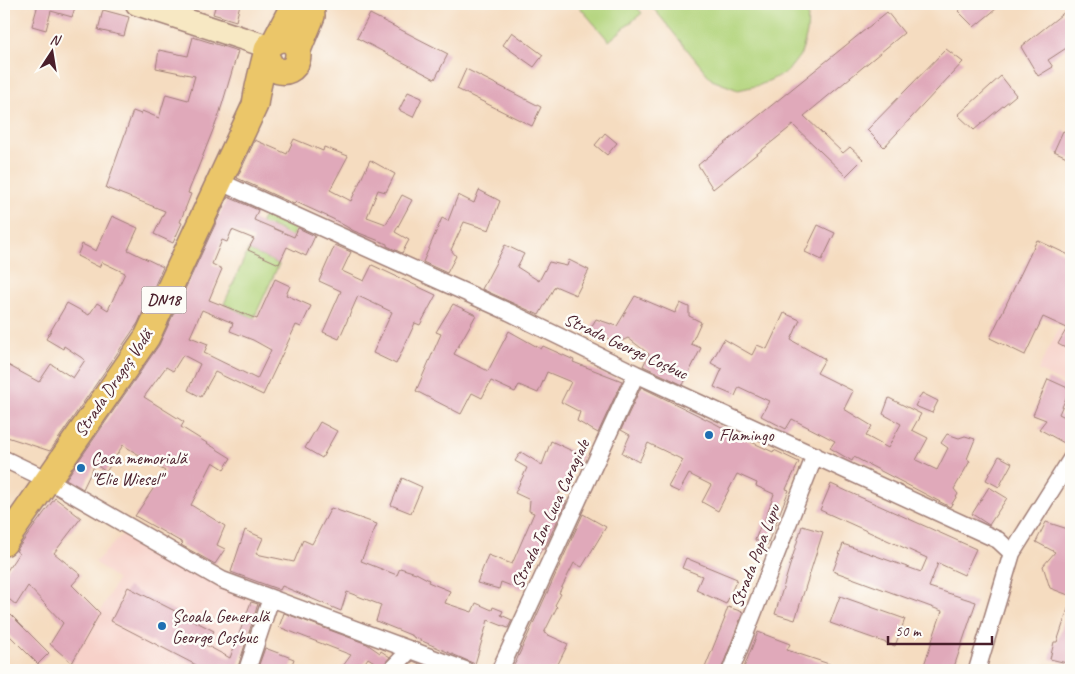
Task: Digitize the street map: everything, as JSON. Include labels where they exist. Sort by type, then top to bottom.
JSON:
[{"type":"main road","points":[[137,4],[270,48],[272,68],[280,72],[294,60]]},
{"type":"main road","name":"Strada Dragoș Vodă","points":[[4,543],[147,337],[255,105],[257,85],[270,48],[293,6],[298,4]]},
{"type":"main road","name":"Strada Dragoș Vodă","points":[[255,105],[274,93],[294,60],[312,16],[311,4]]},
{"type":"street","name":"Strada George Coșbuc","points":[[218,181],[508,312],[636,374],[998,540],[1012,553]]},
{"type":"street","name":"Strada Ion Luca Caragiale","points":[[500,670],[636,374]]},
{"type":"street","name":"Strada Popa Lupu","points":[[732,670],[815,455]]},
{"type":"street","points":[[4,459],[48,480],[222,580],[465,670]]},
{"type":"street","points":[[977,670],[1012,553],[1071,459]]},
{"type":"street","points":[[247,670],[271,598]]},
{"type":"street","points":[[391,670],[410,650]]},
{"type":"shaded area","points":[[1059,328],[1071,334],[1071,388],[1038,370]]},
{"type":"shaded area","points":[[127,530],[192,571],[252,601],[226,670],[69,670],[117,580],[95,562]]},
{"type":"green space","points":[[577,4],[634,4],[642,13],[609,41]]},
{"type":"green space","points":[[650,4],[804,4],[808,16],[807,33],[801,54],[787,72],[760,85],[738,90],[712,80]]},
{"type":"green space","points":[[266,212],[297,226],[290,240],[282,237],[284,232],[271,226],[269,231],[259,226]]},
{"type":"green space","points":[[248,250],[279,264],[254,318],[224,304]]},
{"type":"building","points":[[36,4],[76,4],[72,17],[51,11],[46,30],[32,26],[37,8]]},
{"type":"building","points":[[216,4],[240,4],[236,21],[213,14]]},
{"type":"building","points":[[967,4],[1002,4],[974,27],[958,11]]},
{"type":"building","points":[[1071,7],[1071,45],[1048,60],[1053,67],[1038,76],[1021,47]]},
{"type":"building","points":[[103,10],[129,17],[124,36],[98,30]]},
{"type":"building","points":[[887,12],[904,33],[804,116],[843,153],[850,147],[863,159],[846,176],[793,125],[713,189],[698,165]]},
{"type":"building","points":[[370,14],[448,54],[435,79],[357,38]]},
{"type":"building","points":[[512,32],[543,55],[534,67],[503,45]]},
{"type":"building","points":[[193,37],[238,51],[219,115],[188,193],[191,194],[180,222],[182,223],[173,243],[154,234],[165,211],[106,188],[133,111],[141,114],[142,111],[159,118],[166,94],[188,100],[195,76],[156,68],[159,50],[188,56]]},
{"type":"building","points":[[946,49],[963,62],[884,147],[867,130]]},
{"type":"building","points":[[466,69],[541,107],[532,126],[457,89]]},
{"type":"building","points":[[1001,76],[1016,95],[974,130],[958,115]]},
{"type":"building","points":[[408,92],[422,98],[413,117],[399,110]]},
{"type":"building","points":[[1063,131],[1071,134],[1071,159],[1054,151]]},
{"type":"building","points":[[605,133],[617,143],[607,155],[595,145]]},
{"type":"building","points":[[294,139],[323,151],[324,147],[348,156],[330,190],[351,201],[370,160],[395,174],[386,192],[378,190],[367,217],[386,224],[402,195],[412,200],[395,232],[409,240],[402,253],[387,246],[387,244],[354,231],[296,202],[294,204],[237,178],[255,140],[287,154]]},
{"type":"building","points":[[479,190],[500,201],[489,230],[464,222],[451,250],[456,256],[447,273],[423,262],[442,218],[448,221],[458,195],[474,203]]},
{"type":"building","points":[[228,197],[258,210],[254,220],[294,237],[298,228],[315,236],[306,256],[287,247],[279,264],[248,250],[254,239],[232,230],[227,242],[222,240],[212,264],[222,269],[209,300],[257,319],[275,279],[290,286],[286,295],[311,306],[301,327],[296,325],[263,395],[215,372],[201,397],[188,390],[200,364],[183,355],[173,371],[166,367],[144,397],[184,422],[181,427],[231,458],[224,469],[213,462],[191,505],[225,526],[217,545],[225,549],[215,564],[181,545],[183,543],[135,516],[165,471],[123,445],[106,472],[95,464],[83,489],[66,479],[159,345]],"holes":[[[202,310],[233,323],[230,331],[253,340],[271,350],[257,379],[204,353],[208,344],[190,337]]]},
{"type":"building","points":[[112,216],[138,228],[128,250],[163,267],[138,323],[50,451],[4,436],[4,363],[39,382],[51,364],[73,378],[85,360],[64,346],[63,349],[46,339],[67,303],[89,315],[97,303],[108,310],[125,273],[102,262],[99,267],[77,256],[82,244],[96,251]]},
{"type":"building","points":[[818,225],[835,233],[822,260],[805,252]]},
{"type":"building","points":[[1037,240],[1071,256],[1071,351],[1058,344],[1067,328],[1043,317],[1025,355],[990,338]]},
{"type":"building","points":[[335,245],[351,252],[342,271],[364,281],[372,265],[436,295],[420,325],[415,323],[396,364],[373,353],[392,312],[358,296],[339,339],[323,332],[341,291],[319,281]]},
{"type":"building","points":[[505,245],[524,254],[517,267],[539,281],[549,262],[567,266],[569,260],[589,270],[576,295],[555,286],[539,315],[482,289]]},
{"type":"building","points":[[635,296],[675,313],[680,303],[689,307],[689,316],[701,322],[691,344],[701,348],[683,385],[643,366],[649,354],[628,338],[617,343],[590,329],[596,319],[617,326]]},
{"type":"building","points":[[453,304],[476,315],[454,354],[488,371],[509,331],[541,349],[543,346],[574,360],[573,362],[622,381],[598,433],[577,421],[580,412],[561,402],[571,382],[547,372],[538,393],[519,385],[515,392],[491,381],[482,398],[472,393],[461,414],[416,391],[441,334],[436,332]]},
{"type":"building","points":[[784,313],[800,320],[791,340],[825,359],[817,373],[853,391],[844,409],[872,426],[866,436],[888,448],[901,424],[883,414],[889,398],[921,414],[912,430],[928,438],[916,460],[937,470],[948,448],[941,443],[947,434],[959,438],[965,436],[975,439],[967,459],[970,461],[954,489],[958,494],[950,507],[854,457],[852,461],[830,448],[835,441],[792,419],[786,429],[761,416],[769,401],[739,387],[735,396],[714,387],[722,369],[711,363],[724,339],[752,355],[757,345],[767,349]]},
{"type":"building","points":[[1048,379],[1070,389],[1059,414],[1071,420],[1071,433],[1066,444],[1039,429],[1046,420],[1033,415]]},
{"type":"building","points":[[641,387],[732,433],[799,462],[786,489],[789,490],[767,545],[755,540],[774,494],[756,486],[757,483],[737,474],[718,511],[702,502],[711,485],[689,474],[679,492],[668,487],[683,460],[648,443],[639,462],[622,453],[630,435],[621,430]]},
{"type":"building","points":[[922,393],[938,401],[932,413],[915,406]]},
{"type":"building","points":[[320,422],[337,431],[322,458],[305,448]]},
{"type":"building","points":[[551,441],[583,456],[557,497],[566,501],[565,505],[544,549],[542,548],[536,558],[522,590],[501,582],[499,589],[477,583],[488,555],[512,564],[534,513],[529,511],[530,500],[515,493],[527,468],[515,461],[521,452],[542,465]]},
{"type":"building","points":[[999,456],[1012,463],[999,487],[986,480]]},
{"type":"building","points":[[402,478],[422,487],[411,513],[391,505]]},
{"type":"building","points":[[831,484],[976,549],[964,575],[938,563],[929,587],[976,602],[953,670],[942,670],[924,665],[942,611],[833,571],[843,544],[921,572],[927,558],[820,510]]},
{"type":"building","points":[[989,487],[1007,498],[989,525],[972,514]]},
{"type":"building","points":[[55,498],[81,518],[54,553],[81,575],[72,585],[100,613],[72,663],[50,644],[63,623],[28,586],[16,605],[4,595],[4,575],[19,553],[16,551]]},
{"type":"building","points":[[331,508],[377,524],[361,561],[397,575],[400,568],[416,573],[429,580],[428,582],[450,591],[445,603],[472,612],[476,603],[492,610],[493,607],[503,611],[501,615],[512,620],[508,628],[488,620],[475,664],[376,621],[381,605],[347,592],[341,611],[282,586],[280,590],[231,572],[245,530],[263,538],[256,554],[294,562],[303,540],[312,544]]},
{"type":"building","points":[[583,514],[606,527],[582,567],[574,563],[559,593],[561,594],[555,605],[557,607],[544,633],[568,644],[555,670],[512,670]]},
{"type":"building","points":[[1046,522],[1071,530],[1071,596],[1050,588],[1043,566],[1055,552],[1036,542]]},
{"type":"building","points":[[802,526],[823,532],[795,620],[775,614]]},
{"type":"building","points":[[686,558],[737,579],[726,604],[696,590],[702,576],[682,568]]},
{"type":"building","name":"Școala Generală George Coșbuc","points":[[128,587],[214,631],[206,645],[230,658],[251,602],[258,604],[237,670],[193,670],[196,665],[111,621]]},
{"type":"building","points":[[840,596],[905,619],[895,646],[830,623]]},
{"type":"building","points":[[1069,606],[1071,606],[1071,664],[1050,659],[1054,642],[1057,642]]},
{"type":"building","points":[[728,607],[743,612],[721,670],[704,670],[725,618]]},
{"type":"building","points":[[284,613],[367,644],[390,657],[382,667],[368,658],[360,670],[340,670],[351,655],[279,627]]},
{"type":"building","points":[[11,615],[49,653],[38,664],[4,630],[4,623]]},
{"type":"building","points":[[758,632],[790,644],[787,650],[841,668],[841,670],[743,670]]},
{"type":"building","points":[[265,648],[294,659],[290,670],[257,670]]},
{"type":"building","points":[[413,661],[424,666],[432,670],[405,670]]},
{"type":"place","name":"Flamingo","points":[[709,435]]},
{"type":"place","name":"Casa memorială \"Elie Wiesel\"","points":[[81,468]]},
{"type":"place","name":"Școala Generală George Coșbuc","points":[[162,626]]}]
